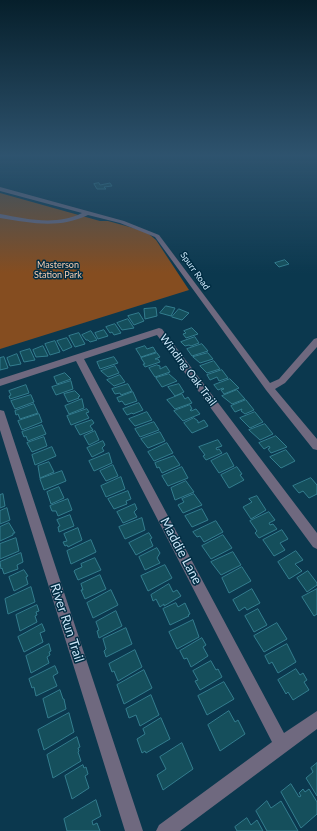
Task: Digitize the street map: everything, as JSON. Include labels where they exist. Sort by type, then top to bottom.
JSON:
[{"type":"street","name":"Spurr Road","points":[[21,195],[142,229],[157,236],[269,388],[317,446]]},
{"type":"street","points":[[0,216],[55,223],[67,222],[87,213]]},
{"type":"street","name":"Winding Oak Trail","points":[[0,384],[159,330],[317,543]]},
{"type":"street","points":[[269,388],[282,381],[317,341]]},
{"type":"street","name":"Maddie Lane","points":[[79,358],[282,745]]},
{"type":"street","name":"River Run Trail","points":[[0,414],[134,831]]},
{"type":"street","points":[[165,831],[317,719]]},
{"type":"green space","name":"Masterson Station Park","points":[[0,195],[6,195],[100,221],[108,221],[144,231],[156,240],[189,290],[0,349]]},
{"type":"building","points":[[285,260],[289,264],[279,267],[275,263]]},
{"type":"building","points":[[166,306],[175,308],[171,316],[160,313]]},
{"type":"building","points":[[156,308],[157,316],[145,319],[144,309]]},
{"type":"building","points":[[179,309],[189,313],[182,320],[172,317]]},
{"type":"building","points":[[139,313],[144,321],[134,325],[128,316]]},
{"type":"building","points":[[128,319],[134,328],[122,330],[117,323]]},
{"type":"building","points":[[115,324],[121,333],[114,335],[112,332],[110,333],[106,327]]},
{"type":"building","points":[[192,328],[198,334],[186,338],[183,334],[186,333],[184,331]]},
{"type":"building","points":[[104,330],[108,336],[98,339],[95,333]]},
{"type":"building","points":[[91,331],[97,340],[90,342],[82,335]]},
{"type":"building","points":[[79,333],[85,344],[75,347],[69,336]]},
{"type":"building","points":[[195,337],[199,343],[191,346],[185,346],[181,342]]},
{"type":"building","points":[[67,338],[72,347],[63,351],[57,341]]},
{"type":"building","points":[[55,341],[60,352],[50,355],[45,344]]},
{"type":"building","points":[[202,344],[208,351],[192,356],[187,349]]},
{"type":"building","points":[[43,346],[48,356],[36,357],[33,350]]},
{"type":"building","points":[[145,346],[147,349],[153,347],[156,352],[141,357],[136,349]]},
{"type":"building","points":[[30,349],[35,360],[24,362],[20,352]]},
{"type":"building","points":[[157,353],[160,357],[155,359],[158,359],[160,362],[145,367],[143,364],[145,364],[141,358]]},
{"type":"building","points":[[208,353],[213,359],[200,363],[193,357]]},
{"type":"building","points":[[17,354],[21,364],[10,366],[7,358]]},
{"type":"building","points":[[4,357],[8,368],[0,370],[0,358]]},
{"type":"building","points":[[114,357],[118,363],[100,369],[97,362]]},
{"type":"building","points":[[214,361],[220,369],[207,373],[200,366]]},
{"type":"building","points":[[157,365],[160,366],[160,369],[166,366],[170,372],[155,377],[149,368]]},
{"type":"building","points":[[115,366],[119,373],[108,377],[101,371]]},
{"type":"building","points":[[222,370],[228,378],[219,381],[217,377],[210,380],[207,375]]},
{"type":"building","points":[[65,373],[71,379],[57,384],[54,377]]},
{"type":"building","points":[[169,374],[177,381],[162,387],[156,378]]},
{"type":"building","points":[[120,375],[125,382],[114,386],[107,380]]},
{"type":"building","points":[[230,379],[239,388],[224,394],[221,390],[224,389],[223,388],[218,390],[214,385]]},
{"type":"building","points":[[71,381],[73,389],[56,395],[52,387]]},
{"type":"building","points":[[128,384],[132,391],[121,395],[120,393],[115,394],[112,389]]},
{"type":"building","points":[[179,384],[184,392],[175,396],[168,387]]},
{"type":"building","points":[[26,385],[29,393],[10,399],[9,396],[11,395],[9,391]]},
{"type":"building","points":[[237,390],[245,399],[232,404],[222,396]]},
{"type":"building","points":[[75,391],[80,396],[78,397],[79,398],[68,402],[64,394]]},
{"type":"building","points":[[133,392],[137,401],[125,405],[122,401],[119,402],[117,398]]},
{"type":"building","points":[[182,394],[185,399],[188,397],[192,403],[175,409],[167,400]]},
{"type":"building","points":[[31,395],[34,402],[15,409],[11,401]]},
{"type":"building","points":[[82,399],[84,408],[69,414],[65,406]]},
{"type":"building","points":[[246,400],[254,410],[245,414],[241,411],[242,409],[235,412],[231,406]]},
{"type":"building","points":[[139,403],[143,410],[133,414],[127,415],[123,409]]},
{"type":"building","points":[[34,404],[38,413],[20,419],[18,414],[16,415],[15,411]]},
{"type":"building","points":[[190,405],[192,409],[190,410],[191,411],[196,409],[200,414],[183,421],[174,411]]},
{"type":"building","points":[[87,409],[89,412],[86,413],[89,418],[71,425],[67,416]]},
{"type":"building","points":[[147,412],[152,420],[135,426],[129,419]]},
{"type":"building","points":[[255,412],[263,422],[250,428],[240,418]]},
{"type":"building","points":[[39,414],[42,422],[22,430],[18,421]]},
{"type":"building","points":[[194,418],[198,421],[198,423],[204,420],[208,426],[192,433],[184,423]]},
{"type":"building","points":[[92,420],[94,423],[90,426],[93,430],[80,435],[75,426]]},
{"type":"building","points":[[154,422],[159,430],[140,437],[135,429]]},
{"type":"building","points":[[265,424],[273,434],[260,440],[249,430]]},
{"type":"building","points":[[42,425],[46,434],[28,441],[26,436],[24,437],[22,432]]},
{"type":"building","points":[[95,431],[99,440],[89,445],[84,436]]},
{"type":"building","points":[[160,432],[165,441],[148,448],[141,439]]},
{"type":"building","points":[[276,436],[287,447],[271,453],[268,449],[270,448],[269,446],[264,449],[259,443]]},
{"type":"building","points":[[44,437],[47,446],[32,452],[27,443]]},
{"type":"building","points":[[218,440],[222,446],[216,448],[222,453],[206,460],[203,456],[205,455],[199,447]]},
{"type":"building","points":[[103,441],[105,445],[102,448],[104,451],[92,457],[87,448]]},
{"type":"building","points":[[167,443],[173,453],[154,461],[148,452]]},
{"type":"building","points":[[52,447],[56,456],[35,465],[32,455]]},
{"type":"building","points":[[286,450],[295,461],[281,468],[270,457]]},
{"type":"building","points":[[109,453],[112,463],[94,471],[89,461]]},
{"type":"building","points":[[227,453],[234,466],[219,473],[211,461]]},
{"type":"building","points":[[174,456],[180,465],[162,473],[159,467],[157,468],[155,463]]},
{"type":"building","points":[[49,462],[54,472],[40,478],[38,466]]},
{"type":"building","points":[[113,465],[118,476],[106,481],[100,471]]},
{"type":"building","points":[[182,467],[188,478],[168,486],[162,476]]},
{"type":"building","points":[[237,467],[244,480],[229,488],[221,475]]},
{"type":"building","points":[[62,471],[66,481],[44,490],[40,479]]},
{"type":"building","points":[[121,477],[125,489],[106,497],[101,486]]},
{"type":"building","points":[[311,478],[317,485],[317,494],[309,498],[303,491],[299,493],[293,486]]},
{"type":"building","points":[[186,481],[194,492],[175,500],[171,488]]},
{"type":"building","points":[[59,487],[64,498],[51,504],[47,492]]},
{"type":"building","points":[[128,491],[131,499],[126,501],[127,504],[114,509],[108,499]]},
{"type":"building","points":[[3,494],[5,506],[0,508],[0,495]]},
{"type":"building","points":[[194,494],[202,505],[183,513],[178,505],[184,502],[182,499]]},
{"type":"building","points":[[257,496],[266,510],[251,519],[243,507],[252,502],[249,499]]},
{"type":"building","points":[[68,499],[72,510],[58,516],[56,511],[52,511],[50,506]]},
{"type":"building","points":[[135,504],[137,509],[134,512],[137,517],[123,523],[117,512]]},
{"type":"building","points":[[7,508],[10,520],[0,524],[0,511]]},
{"type":"building","points":[[202,509],[208,520],[192,527],[185,516]]},
{"type":"building","points":[[269,512],[275,520],[269,523],[270,525],[273,524],[277,529],[259,538],[255,533],[257,531],[250,521]]},
{"type":"building","points":[[70,515],[74,526],[59,532],[58,527],[60,526],[57,520]]},
{"type":"building","points":[[142,518],[145,530],[125,539],[119,527]]},
{"type":"building","points":[[216,521],[223,532],[204,542],[200,536],[197,537],[193,532]]},
{"type":"building","points":[[9,523],[15,533],[0,541],[0,527]]},
{"type":"building","points":[[78,528],[82,540],[68,547],[67,545],[65,546],[63,542],[67,541],[64,534]]},
{"type":"building","points":[[282,530],[288,539],[280,543],[285,550],[274,556],[263,540]]},
{"type":"building","points":[[149,533],[152,538],[150,539],[153,546],[136,555],[129,543]]},
{"type":"building","points":[[223,535],[232,548],[211,559],[202,546]]},
{"type":"building","points":[[16,538],[19,551],[0,559],[0,544]]},
{"type":"building","points":[[91,540],[96,552],[71,564],[67,551]]},
{"type":"building","points":[[157,548],[160,553],[157,558],[160,563],[145,570],[139,557]]},
{"type":"building","points":[[296,551],[303,560],[295,564],[302,571],[289,579],[278,562]]},
{"type":"building","points":[[233,552],[241,565],[221,575],[211,562]]},
{"type":"building","points":[[21,553],[23,562],[17,565],[18,569],[4,574],[2,568],[1,569],[0,562]]},
{"type":"building","points":[[95,558],[101,570],[78,580],[74,571],[82,567],[81,564]]},
{"type":"building","points":[[165,565],[172,578],[148,591],[141,576]]},
{"type":"building","points":[[242,567],[251,581],[229,593],[222,578]]},
{"type":"building","points":[[24,570],[28,576],[26,577],[28,584],[14,591],[9,577]]},
{"type":"building","points":[[308,571],[317,585],[307,592],[297,578]]},
{"type":"building","points":[[100,575],[106,589],[85,599],[81,590],[83,590],[81,584]]},
{"type":"building","points":[[169,584],[173,592],[177,590],[181,596],[160,607],[156,599],[153,601],[151,595]]},
{"type":"building","points":[[31,587],[35,602],[8,614],[5,599]]},
{"type":"building","points":[[252,589],[260,603],[247,610],[245,607],[239,611],[233,600]]},
{"type":"building","points":[[317,589],[317,614],[314,616],[302,597]]},
{"type":"building","points":[[111,590],[118,605],[93,618],[87,603]]},
{"type":"building","points":[[176,603],[178,607],[185,603],[190,614],[188,615],[189,616],[170,625],[163,609]]},
{"type":"building","points":[[37,605],[39,611],[36,612],[37,615],[35,616],[37,622],[20,631],[16,615]]},
{"type":"building","points":[[258,609],[267,625],[254,632],[245,616]]},
{"type":"building","points":[[116,611],[122,626],[99,638],[97,631],[99,630],[96,622]]},
{"type":"building","points":[[193,620],[199,637],[177,649],[169,632]]},
{"type":"building","points":[[277,623],[287,639],[264,652],[254,636]]},
{"type":"building","points":[[42,624],[45,631],[40,633],[43,642],[24,652],[18,637]]},
{"type":"building","points":[[126,628],[132,644],[106,657],[104,651],[106,649],[103,639]]},
{"type":"building","points":[[202,638],[206,645],[203,647],[208,656],[191,667],[187,658],[184,659],[180,651]]},
{"type":"building","points":[[49,644],[51,651],[49,652],[50,655],[47,657],[49,663],[31,673],[26,656]]},
{"type":"building","points":[[287,644],[296,662],[278,673],[272,662],[269,664],[265,656]]},
{"type":"building","points":[[135,650],[142,667],[118,681],[109,664]]},
{"type":"building","points":[[211,661],[216,670],[218,669],[222,677],[200,690],[195,681],[198,680],[193,671]]},
{"type":"building","points":[[55,666],[58,673],[53,676],[57,686],[36,696],[34,687],[32,688],[29,679]]},
{"type":"building","points":[[296,669],[300,675],[303,673],[307,680],[304,682],[309,690],[293,700],[288,692],[286,694],[278,680]]},
{"type":"building","points":[[144,670],[152,688],[124,704],[117,685]]},
{"type":"building","points":[[224,682],[234,699],[207,715],[198,696]]},
{"type":"building","points":[[60,690],[66,709],[48,718],[43,699]]},
{"type":"building","points":[[151,695],[159,715],[140,726],[136,715],[129,718],[126,709]]},
{"type":"building","points":[[229,711],[235,722],[238,720],[245,734],[220,751],[208,725]]},
{"type":"building","points":[[69,713],[74,732],[44,750],[38,730]]},
{"type":"building","points":[[161,718],[170,739],[146,753],[145,751],[142,753],[137,739],[145,734],[143,729]]},
{"type":"building","points":[[77,737],[80,747],[78,748],[78,752],[81,761],[53,778],[47,755]]},
{"type":"building","points":[[182,743],[193,769],[163,790],[157,775],[166,769],[160,757]]},
{"type":"building","points":[[317,763],[317,796],[306,778],[313,772],[311,768]]},
{"type":"building","points":[[83,765],[84,768],[86,767],[88,774],[85,776],[89,788],[72,799],[65,776]]},
{"type":"building","points":[[291,784],[299,797],[301,796],[299,793],[303,789],[305,792],[309,789],[317,802],[317,814],[301,828],[281,792]]},
{"type":"building","points":[[96,800],[101,816],[92,821],[93,825],[97,823],[100,831],[67,831],[64,819]]},
{"type":"building","points":[[267,801],[271,808],[281,801],[298,831],[267,831],[256,811]]},
{"type":"building","points":[[247,818],[251,825],[257,820],[263,831],[237,831],[235,827]]}]
